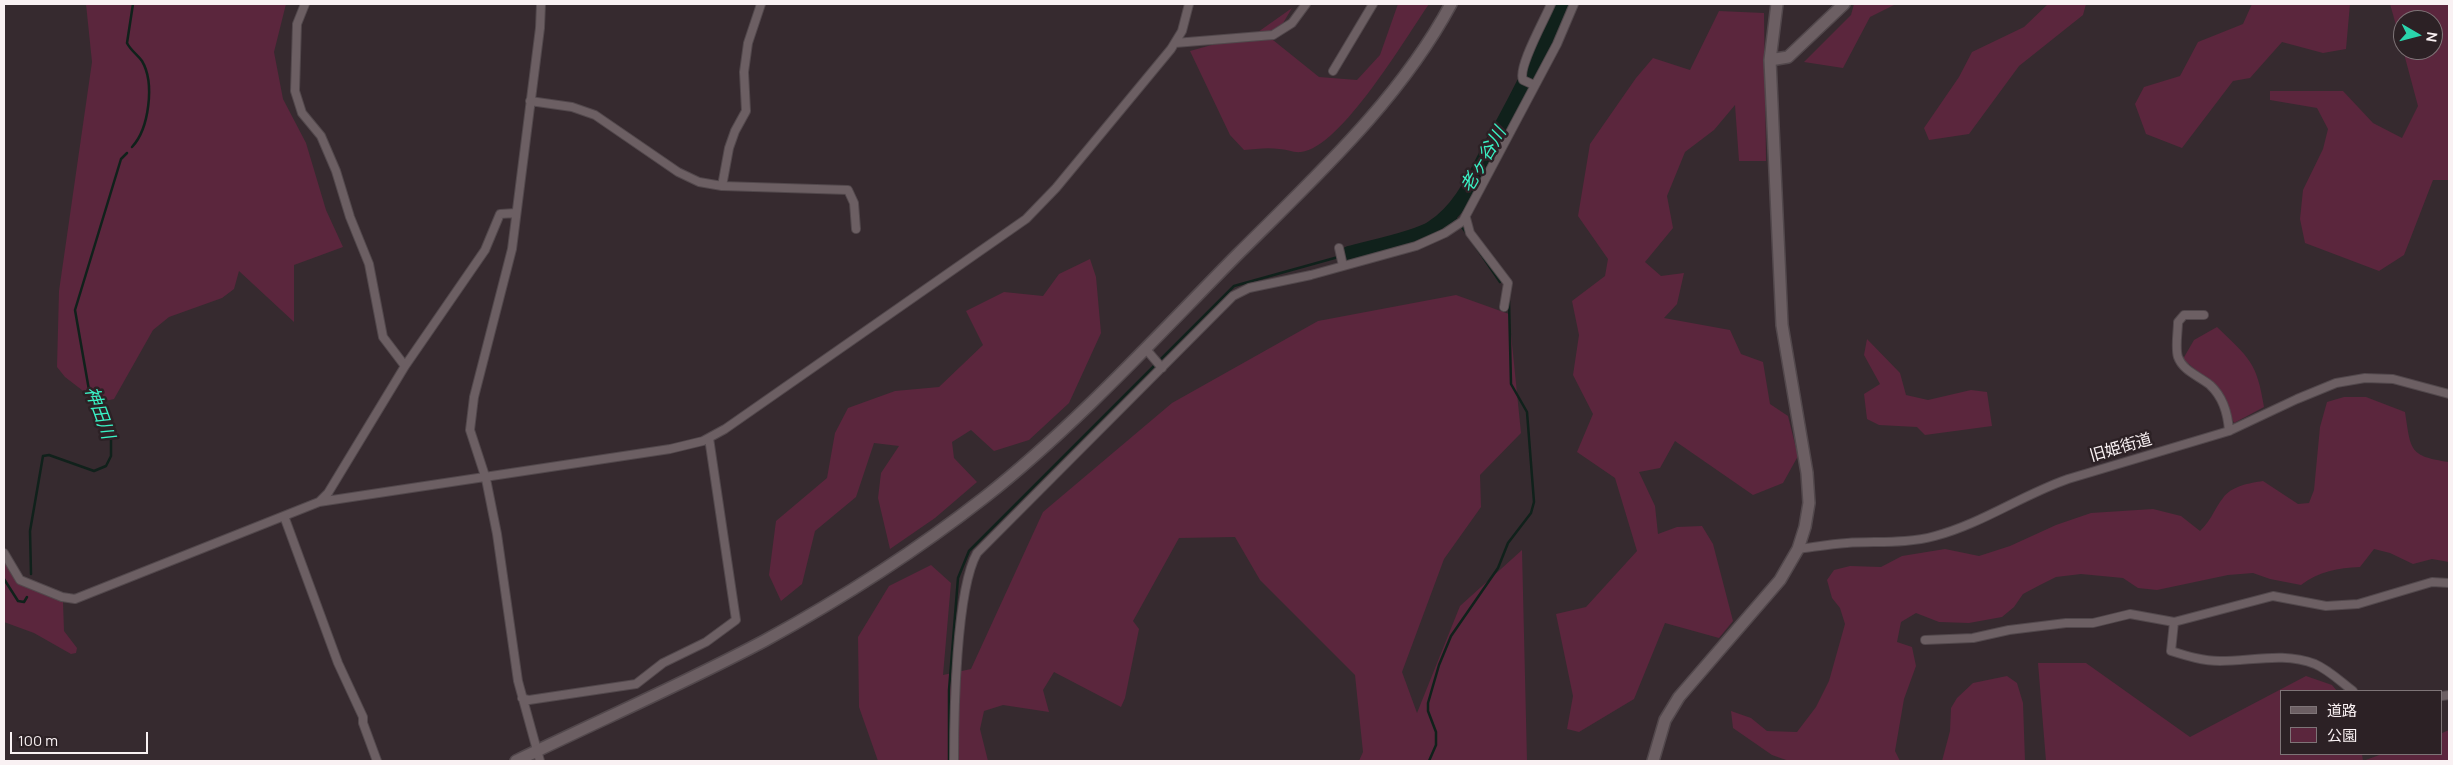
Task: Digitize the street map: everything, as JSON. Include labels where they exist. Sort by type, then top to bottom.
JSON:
[{"type":"street","points":[[305,4],[297,24],[295,92],[302,113],[321,136],[336,171],[350,217],[369,264],[383,337],[405,366]]},
{"type":"street","points":[[539,756],[522,698],[497,534],[486,479],[470,430],[474,397],[512,249],[541,4]]},
{"type":"street","points":[[722,186],[729,148],[746,111],[744,72],[748,43],[761,4]]},
{"type":"street","points":[[4,553],[20,580],[62,597],[75,599],[319,502],[486,479],[670,450],[709,438],[725,430],[1026,218],[1056,188],[1175,43],[1182,31],[1189,4]]},
{"type":"street","points":[[1175,43],[1274,35],[1292,22],[1306,4]]},
{"type":"street","points":[[1334,72],[1373,4]]},
{"type":"street","points":[[516,761],[539,756],[820,610],[892,564],[984,498],[1030,460],[1148,352],[1326,165],[1393,93],[1439,27],[1452,4]]},
{"type":"street","points":[[1534,85],[1523,80],[1521,75],[1523,63],[1544,24],[1551,4]]},
{"type":"street","points":[[954,761],[960,644],[967,576],[977,553],[1160,366],[1233,296],[1248,288],[1343,266],[1416,246],[1462,222],[1557,44],[1574,4]]},
{"type":"street","points":[[1653,761],[1665,720],[1679,696],[1720,647],[1762,602],[1791,564],[1805,528],[1809,503],[1807,474],[1782,325],[1770,60],[1777,4]]},
{"type":"street","points":[[1770,60],[1788,57],[1844,4]]},
{"type":"street","points":[[530,101],[572,107],[595,115],[678,172],[699,182],[722,186],[848,190],[854,204],[856,229]]},
{"type":"street","points":[[319,502],[328,493],[405,366],[485,250],[500,214],[516,213]]},
{"type":"street","points":[[1462,222],[1508,283],[1504,306]]},
{"type":"street","points":[[1340,248],[1343,266]]},
{"type":"street","points":[[2204,315],[2184,315],[2178,322],[2178,356],[2183,366],[2211,386],[2220,399],[2228,414],[2229,431]]},
{"type":"street","points":[[1148,352],[1160,366]]},
{"type":"street","name":"旧姫街道","points":[[1798,549],[1846,543],[1899,542],[1934,537],[1958,529],[2053,484],[2229,431],[2297,398],[2336,383],[2365,378],[2393,379],[2449,394]]},
{"type":"street","points":[[522,698],[529,700],[636,684],[663,663],[706,642],[736,620],[709,438]]},
{"type":"street","points":[[284,516],[338,663],[363,717],[363,723],[376,761]]},
{"type":"street","points":[[1925,640],[1973,638],[2009,630],[2066,623],[2093,623],[2130,614],[2174,622],[2273,596],[2326,606],[2358,604],[2432,582],[2449,584]]},
{"type":"street","points":[[2174,622],[2171,651],[2200,659],[2218,661],[2282,657],[2299,659],[2317,665],[2352,690]]},
{"type":"green space","points":[[86,4],[286,4],[274,52],[283,99],[306,143],[326,210],[343,247],[294,265],[294,322],[239,271],[234,289],[222,298],[169,317],[153,330],[114,399],[105,401],[91,397],[65,377],[57,367],[59,291],[92,62]]},
{"type":"green space","points":[[1398,4],[1429,4],[1389,64],[1353,112],[1335,132],[1317,146],[1301,152],[1270,148],[1244,150],[1230,135],[1190,51],[1258,32],[1292,8],[1273,40],[1319,77],[1357,80],[1380,55]]},
{"type":"green space","points":[[1854,4],[1896,4],[1870,17],[1843,68],[1804,62],[1851,15]]},
{"type":"green space","points":[[2048,4],[2086,4],[2083,15],[2019,66],[1969,134],[1929,140],[1924,128],[1959,77],[1972,52],[2024,27]]},
{"type":"green space","points":[[2252,4],[2350,4],[2346,49],[2323,53],[2282,42],[2250,78],[2233,81],[2182,148],[2146,134],[2135,104],[2144,87],[2180,76],[2198,42],[2243,24]]},
{"type":"green space","points":[[2390,4],[2449,4],[2449,180],[2433,180],[2404,255],[2379,271],[2305,243],[2300,219],[2303,190],[2323,149],[2328,129],[2317,108],[2270,100],[2270,91],[2343,91],[2373,123],[2402,138],[2418,106],[2405,60],[2443,60],[2443,10],[2393,10],[2393,15]]},
{"type":"green space","points":[[1719,11],[1764,13],[1766,161],[1739,161],[1735,105],[1714,130],[1685,152],[1667,196],[1673,228],[1645,262],[1661,276],[1684,273],[1677,304],[1664,318],[1730,330],[1741,354],[1763,362],[1770,404],[1788,416],[1798,456],[1783,483],[1753,495],[1675,441],[1660,468],[1639,472],[1655,506],[1658,534],[1677,527],[1702,526],[1713,544],[1733,621],[1719,638],[1665,623],[1634,699],[1579,732],[1567,729],[1573,696],[1556,614],[1586,607],[1637,551],[1615,478],[1577,452],[1593,414],[1573,375],[1579,335],[1572,301],[1605,276],[1608,259],[1578,216],[1590,144],[1636,78],[1653,58],[1690,70]]},
{"type":"green space","points":[[1090,259],[1096,277],[1101,333],[1069,403],[1029,440],[994,451],[971,430],[952,442],[954,458],[977,482],[935,518],[890,549],[878,498],[881,473],[899,446],[874,443],[856,497],[815,531],[802,584],[781,601],[769,575],[776,521],[827,478],[835,433],[848,408],[895,391],[939,387],[983,345],[966,311],[1004,292],[1043,296],[1059,274]]},
{"type":"green space","points":[[1456,295],[1509,314],[1521,433],[1480,475],[1481,507],[1444,559],[1402,672],[1417,713],[1460,606],[1522,550],[1527,761],[1359,761],[1363,752],[1355,675],[1260,580],[1235,537],[1179,538],[1133,621],[1139,629],[1125,698],[1121,707],[1054,672],[1043,690],[1049,712],[1003,705],[984,711],[980,729],[988,761],[878,761],[859,707],[858,637],[889,586],[931,565],[951,583],[943,675],[971,669],[1043,512],[1172,403],[1318,321]]},
{"type":"green space","points":[[2217,327],[2237,346],[2250,362],[2258,380],[2264,407],[2234,423],[2216,387],[2183,359],[2194,340]]},
{"type":"green space","points":[[1867,339],[1900,373],[1906,395],[1928,400],[1971,390],[1987,392],[1992,426],[1925,435],[1917,427],[1879,425],[1867,419],[1864,394],[1880,384],[1864,355]]},
{"type":"green space","points":[[2344,397],[2366,397],[2405,412],[2409,435],[2414,449],[2426,457],[2449,462],[2449,562],[2432,559],[2413,564],[2390,553],[2374,549],[2360,567],[2329,571],[2315,576],[2301,585],[2270,579],[2253,573],[2228,575],[2157,590],[2138,588],[2123,578],[2081,574],[2056,577],[2023,594],[2014,607],[2002,617],[1969,623],[1939,622],[1916,613],[1901,622],[1897,642],[1912,647],[1916,666],[1904,699],[1895,751],[1900,761],[1789,761],[1772,755],[1733,728],[1731,711],[1751,718],[1767,731],[1797,732],[1816,707],[1829,681],[1845,624],[1840,608],[1832,598],[1827,580],[1834,570],[1850,566],[1881,567],[1902,556],[1945,549],[1979,556],[2010,546],[2056,525],[2091,513],[2153,509],[2181,516],[2200,531],[2226,494],[2241,486],[2263,481],[2298,504],[2309,503],[2314,490],[2320,427],[2327,402]]},
{"type":"green space","points":[[4,561],[18,583],[63,602],[64,631],[77,648],[76,653],[71,654],[34,633],[4,622]]},
{"type":"green space","points":[[2038,663],[2086,663],[2190,737],[2306,676],[2332,685],[2336,690],[2280,690],[2280,755],[2362,755],[2363,761],[2046,761]]},
{"type":"green space","points":[[2007,676],[2017,683],[2023,703],[2025,761],[1942,761],[1950,731],[1951,708],[1957,698],[1973,683]]},
{"type":"green space","points":[[2449,730],[2449,761],[2363,761],[2379,755],[2443,755],[2443,733]]},
{"type":"waterway","name":"神田川","points":[[132,147],[143,129],[149,93],[146,70],[142,61],[127,43],[133,4]]},
{"type":"waterway","name":"老ヶ谷川","points":[[1349,254],[1426,232],[1444,220],[1453,210],[1469,189],[1512,107],[1538,56],[1561,4]]},
{"type":"waterway","name":"神田川","points":[[31,574],[30,531],[43,456],[49,455],[94,471],[106,466],[111,456],[111,437],[89,390],[75,310],[121,159],[127,153]]},
{"type":"waterway","points":[[1452,213],[1467,234]]},
{"type":"waterway","points":[[1474,244],[1500,282]]},
{"type":"waterway","points":[[949,761],[949,690],[958,578],[969,551],[1234,286],[1349,254]]},
{"type":"waterway","points":[[1429,761],[1436,745],[1436,732],[1428,711],[1428,703],[1439,665],[1451,636],[1498,568],[1508,543],[1531,513],[1534,502],[1527,412],[1511,384],[1509,301]]},
{"type":"waterway","points":[[4,579],[18,601],[24,602],[27,597]]}]
